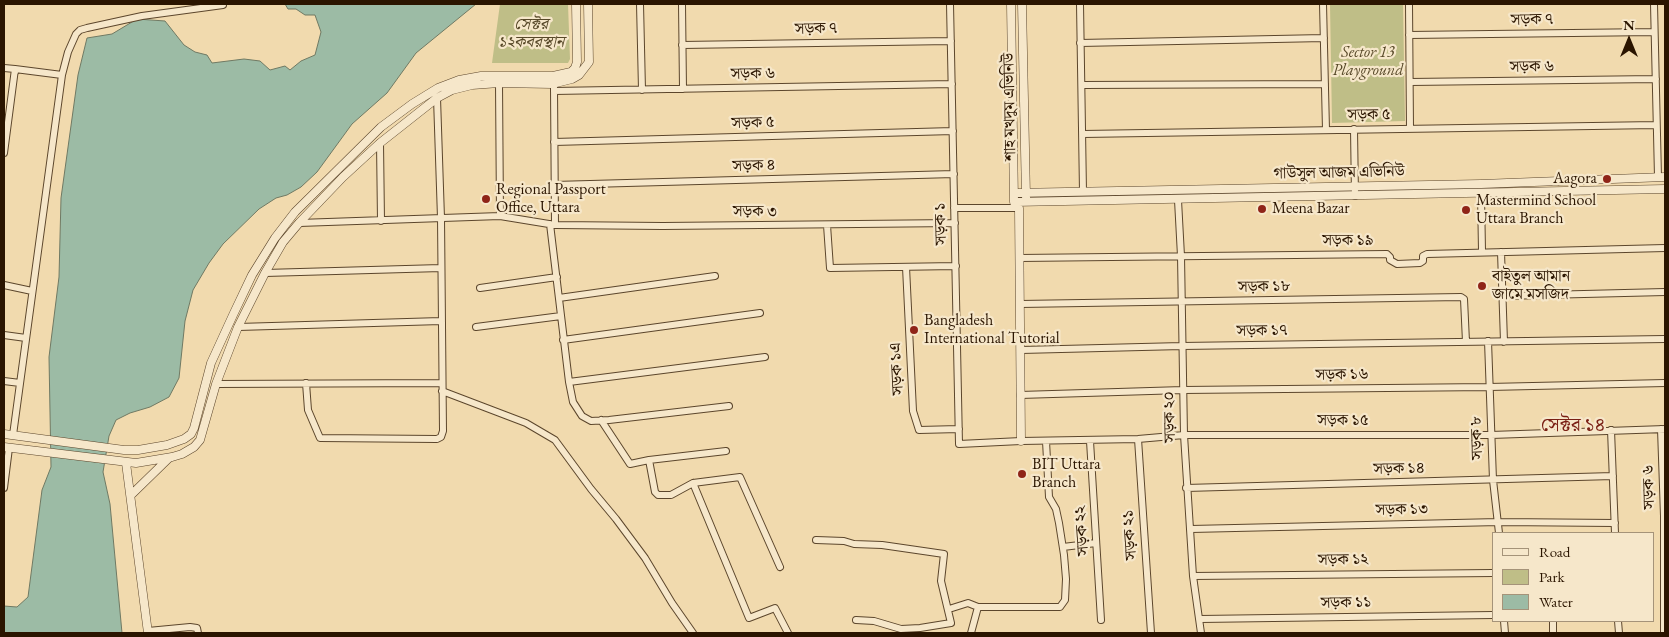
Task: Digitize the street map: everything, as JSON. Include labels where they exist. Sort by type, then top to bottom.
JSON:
[{"type":"street","points":[[20,449],[17,436],[20,383],[32,290],[62,75],[68,52],[76,34],[80,30],[142,16],[223,4]]},
{"type":"street","points":[[576,4],[577,70],[582,91]]},
{"type":"street","points":[[4,488],[6,447],[123,462],[158,460],[182,454],[194,447],[200,440],[216,384],[238,327],[283,242],[343,177],[380,143],[437,98],[452,90],[472,85],[499,83],[554,88],[589,62],[588,4]]},
{"type":"street","points":[[640,4],[642,90]]},
{"type":"street","points":[[682,4],[683,89]]},
{"type":"street","name":"সড়ক ১","points":[[950,4],[960,444]]},
{"type":"street","name":"শাহ মখদুম এভিনিউ","points":[[1011,4],[1014,193],[1020,204]]},
{"type":"street","name":"শাহ মখদুম এভিনিউ","points":[[1021,440],[1020,204],[1026,193],[1022,4]]},
{"type":"street","points":[[1080,4],[1083,192]]},
{"type":"street","points":[[1323,4],[1326,130]]},
{"type":"street","points":[[1409,4],[1410,128]]},
{"type":"street","points":[[1654,4],[1656,125],[1662,177]]},
{"type":"street","name":"সড়ক ৭","points":[[1410,35],[1654,32]]},
{"type":"street","points":[[1080,43],[1324,38]]},
{"type":"street","name":"সড়ক ৭","points":[[682,45],[951,41]]},
{"type":"street","points":[[4,68],[15,70],[4,152]]},
{"type":"street","points":[[1012,69],[1023,69]]},
{"type":"street","points":[[4,152],[15,70],[62,75]]},
{"type":"street","points":[[4,434],[124,450],[138,450],[184,439],[194,428],[211,363],[252,275],[275,238],[295,212],[381,127],[438,88],[459,80],[500,76],[553,76],[577,70]]},
{"type":"street","name":"সড়ক ৬","points":[[1410,82],[1656,78]]},
{"type":"street","points":[[499,83],[500,216]]},
{"type":"street","name":"সড়ক ৬","points":[[554,88],[582,91],[952,84]]},
{"type":"street","points":[[1082,85],[1326,84]]},
{"type":"street","points":[[554,88],[552,225],[563,340],[573,402],[582,416],[591,421],[729,406]]},
{"type":"street","points":[[306,383],[308,410],[320,438],[441,438],[443,431],[437,98]]},
{"type":"street","name":"সড়ক ৫","points":[[1083,134],[1656,125]]},
{"type":"street","points":[[1354,129],[1355,196]]},
{"type":"street","name":"সড়ক ৫","points":[[554,142],[953,131]]},
{"type":"street","points":[[380,143],[381,221]]},
{"type":"street","name":"সড়ক ৪","points":[[554,185],[954,174]]},
{"type":"street","name":"গাউসুল আজম এভিনিউ","points":[[1014,193],[1481,184],[1662,177]]},
{"type":"street","name":"গাউসুল আজম এভিনিউ","points":[[1020,204],[1665,189]]},
{"type":"street","points":[[1481,194],[1482,251]]},
{"type":"street","name":"সড়ক ২০","points":[[1178,200],[1186,488],[1191,529],[1193,576],[1201,633]]},
{"type":"street","points":[[954,208],[1020,204]]},
{"type":"street","name":"সড়ক ৩","points":[[300,223],[500,216],[552,225],[955,223]]},
{"type":"street","points":[[827,225],[830,268],[956,266]]},
{"type":"street","name":"সড়ক ১৯","points":[[1019,258],[1387,254],[1390,260],[1397,264],[1420,263],[1423,256],[1427,254],[1482,251],[1665,248]]},
{"type":"street","points":[[1501,252],[1504,342]]},
{"type":"street","name":"সড়ক ১এ","points":[[906,267],[913,411],[919,430],[959,429]]},
{"type":"street","points":[[265,273],[441,268]]},
{"type":"street","points":[[559,298],[715,276]]},
{"type":"street","points":[[480,288],[557,277]]},
{"type":"street","points":[[4,286],[32,290]]},
{"type":"street","points":[[1503,296],[1665,292]]},
{"type":"street","name":"সড়ক ১৮","points":[[1020,304],[1461,297],[1464,299],[1466,342]]},
{"type":"street","points":[[563,340],[760,313]]},
{"type":"street","points":[[476,327],[561,316]]},
{"type":"street","points":[[238,327],[441,321]]},
{"type":"street","points":[[4,335],[26,338]]},
{"type":"street","name":"সড়ক ১৭","points":[[1021,350],[1665,339]]},
{"type":"street","name":"সড়ক ৮","points":[[1488,341],[1490,435],[1499,532]]},
{"type":"street","points":[[569,382],[765,357]]},
{"type":"street","points":[[4,381],[20,383]]},
{"type":"street","points":[[216,384],[442,383]]},
{"type":"street","name":"সড়ক ১৬","points":[[1020,395],[1183,390],[1665,384]]},
{"type":"street","points":[[442,391],[526,423],[556,440],[591,489],[645,558],[672,603],[693,633]]},
{"type":"street","points":[[601,420],[630,464],[726,451]]},
{"type":"street","name":"সড়ক ৬","points":[[1663,429],[1665,516],[1664,633]]},
{"type":"street","name":"সড়ক ১৫","points":[[960,444],[1021,440],[1138,439],[1184,435],[1490,435],[1663,429]]},
{"type":"street","points":[[1611,430],[1615,532]]},
{"type":"street","name":"সড়ক ২১","points":[[1138,439],[1150,631]]},
{"type":"street","name":"সড়ক ২২","points":[[1090,440],[1101,620]]},
{"type":"street","points":[[948,609],[968,603],[978,607],[1060,608],[1064,600],[1066,579],[1059,523],[1056,509],[1049,498],[1046,441]]},
{"type":"street","points":[[131,495],[172,457]]},
{"type":"street","points":[[649,460],[655,492],[658,495],[670,495],[693,483],[740,477],[780,566]]},
{"type":"street","points":[[123,462],[131,495],[148,632],[190,627],[197,628],[198,633]]},
{"type":"street","name":"সড়ক ১৪","points":[[1186,488],[1613,476]]},
{"type":"street","points":[[693,483],[749,618],[775,608],[788,633]]},
{"type":"street","name":"সড়ক ১৩","points":[[1191,529],[1499,522],[1615,523]]},
{"type":"street","points":[[816,540],[882,545],[944,554],[941,580],[950,623],[901,629],[874,621],[856,620]]},
{"type":"street","points":[[1063,547],[1096,543]]},
{"type":"street","name":"সড়ক ১২","points":[[1193,576],[1492,573]]},
{"type":"street","points":[[971,633],[978,607]]},
{"type":"street","name":"সড়ক ১১","points":[[1200,619],[1492,615]]},
{"type":"green space","name":"সেক্টর ১২কবরস্থান","points":[[500,4],[568,4],[570,59],[568,63],[492,63]]},
{"type":"green space","name":"Sector 13 Playground","points":[[1330,4],[1403,4],[1405,121],[1332,123]]},
{"type":"water","points":[[285,4],[476,4],[416,53],[387,93],[352,124],[317,172],[301,187],[287,195],[276,198],[259,209],[223,244],[193,290],[185,321],[179,378],[169,397],[150,407],[130,413],[116,420],[109,436],[103,472],[110,504],[122,633],[4,633],[4,606],[17,607],[28,597],[42,490],[51,467],[49,357],[59,277],[61,198],[78,75],[87,38],[112,34],[137,19],[165,21],[184,45],[195,52],[207,55],[212,63],[244,59],[260,61],[270,70],[285,66],[290,70],[301,61],[315,55],[321,32],[315,15],[305,15],[296,9],[288,9]]},
{"type":"place","name":"Aagora","points":[[1607,179]]},
{"type":"place","name":"Regional Passport Office, Uttara","points":[[486,199]]},
{"type":"place","name":"Meena Bazar","points":[[1262,209]]},
{"type":"place","name":"Mastermind School Uttara Branch","points":[[1466,210]]},
{"type":"place","name":"বাইতুল আমান জামে মসজিদ","points":[[1482,286]]},
{"type":"place","name":"Bangladesh International Tutorial","points":[[914,330]]},
{"type":"place","name":"BIT Uttara Branch","points":[[1022,474]]},
{"type":"district","name":"সেক্টর ১৪","points":[[1573,426]]}]
